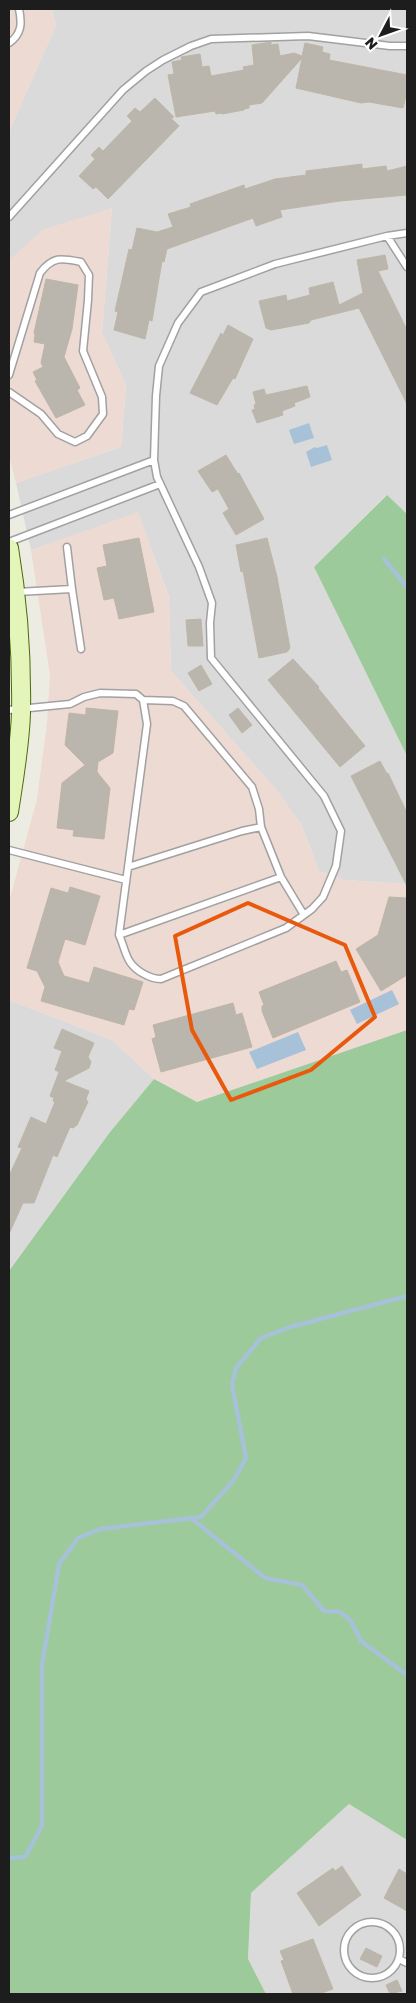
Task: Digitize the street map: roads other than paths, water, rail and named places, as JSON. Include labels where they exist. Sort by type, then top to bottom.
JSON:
[{"type":"main road","points":[[9,548],[16,592],[20,650],[15,710],[16,770],[9,812]]},
{"type":"lane","points":[[9,43],[16,38],[21,26],[19,9]]},
{"type":"lane","points":[[9,217],[123,90],[146,71],[191,46],[211,39],[308,36],[390,46],[407,46]]},
{"type":"lane","points":[[15,710],[70,704],[84,697],[100,693],[136,694],[142,700],[146,724],[119,935],[130,962],[146,976],[161,979],[286,928],[324,897],[336,866],[341,831],[324,796],[211,658],[210,623],[212,603],[199,567],[157,477],[154,460],[159,366],[178,323],[201,292],[275,264],[387,236],[407,233]]},
{"type":"lane","points":[[387,236],[407,267]]},
{"type":"lane","points":[[9,375],[40,273],[48,263],[64,258],[81,262],[89,275],[83,351],[102,397],[102,414],[87,436],[74,442],[58,434],[41,414],[9,392]]},
{"type":"lane","points":[[9,515],[154,460]]},
{"type":"lane","points":[[9,542],[160,484]]},
{"type":"lane","points":[[67,547],[81,649]]},
{"type":"lane","points":[[16,592],[72,589]]},
{"type":"lane","points":[[142,700],[174,701],[184,706],[252,787],[259,809],[261,827],[281,877],[304,915]]},
{"type":"lane","points":[[128,867],[242,831],[261,827]]},
{"type":"lane","points":[[9,850],[126,880]]},
{"type":"lane","points":[[119,935],[281,877]]},
{"type":"lane","points":[[362,1923],[380,1923],[388,1927],[399,1941],[399,1959],[394,1967],[379,1977],[360,1975],[347,1962],[344,1953],[345,1943],[349,1935],[362,1923]]},
{"type":"lane","points":[[399,1959],[407,1963]]},
{"type":"water","points":[[309,423],[314,438],[294,444],[289,430]]},
{"type":"water","points":[[327,445],[332,460],[311,467],[306,452],[315,447]]},
{"type":"water","points":[[392,990],[399,1004],[357,1024],[350,1010]]},
{"type":"water","points":[[298,1032],[306,1050],[257,1069],[249,1052]]},
{"type":"waterway","points":[[384,559],[407,587]]},
{"type":"waterway","points":[[9,1858],[25,1857],[42,1826],[42,1665],[59,1564],[78,1538],[100,1529],[201,1517],[233,1481],[246,1458],[232,1385],[236,1368],[261,1338],[290,1327],[407,1296]]},
{"type":"waterway","points":[[191,1518],[265,1578],[302,1585],[324,1611],[340,1612],[351,1621],[361,1641],[407,1675]]}]
